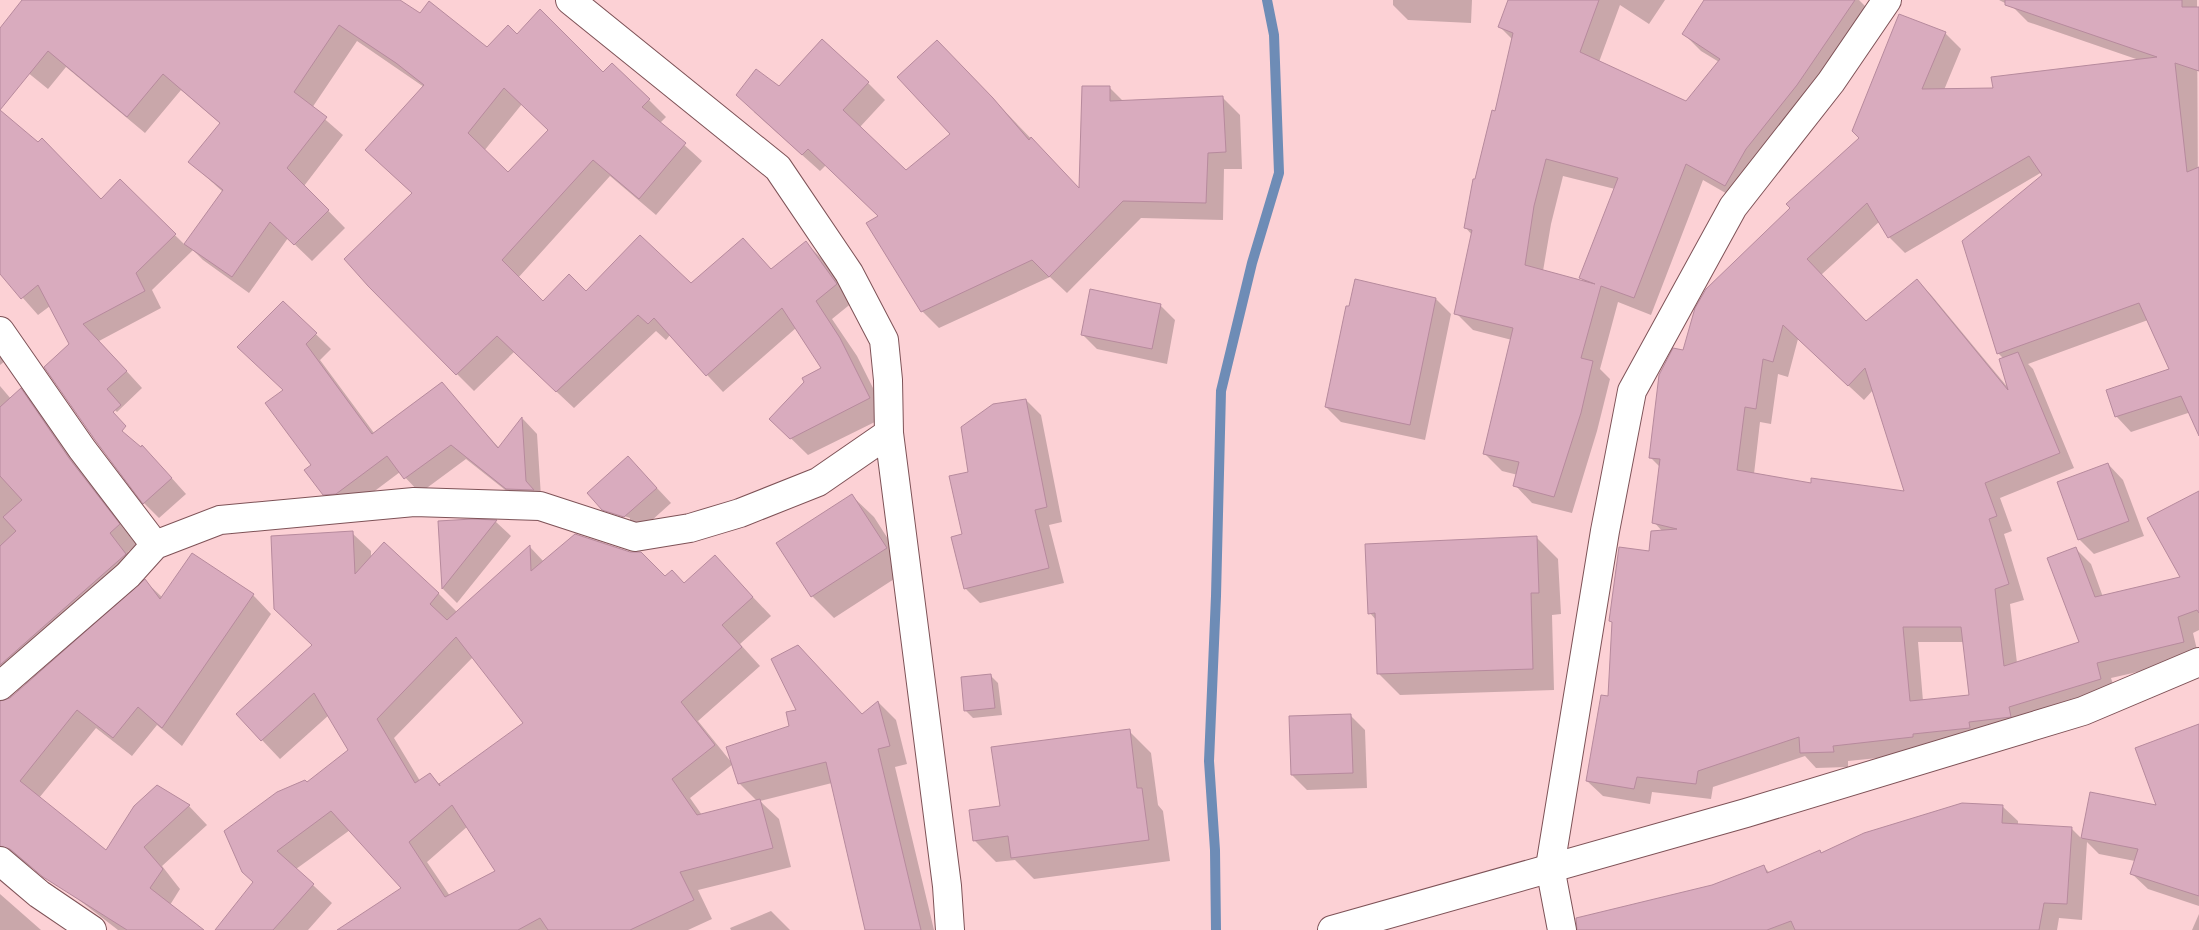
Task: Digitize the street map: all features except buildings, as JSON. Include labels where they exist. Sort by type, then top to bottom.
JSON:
[{"type":"street","points":[[570,0],[778,168],[849,273],[884,340],[888,380],[889,433],[947,886],[950,930]]},
{"type":"street","points":[[1562,930],[1550,867],[1605,531],[1632,391],[1733,207],[1831,82],[1887,0]]},
{"type":"street","points":[[0,331],[82,449],[155,545]]},
{"type":"street","points":[[0,686],[128,575],[155,545],[220,520],[414,502],[540,506],[634,537],[690,528],[740,513],[818,482],[889,433]]},
{"type":"street","points":[[1332,930],[1746,813],[2083,711],[2199,662]]},
{"type":"street","points":[[0,861],[39,894],[92,930]]},
{"type":"waterway","points":[[1216,930],[1215,850],[1209,761],[1216,596],[1221,391],[1252,263],[1279,173],[1274,35],[1267,0]]}]
